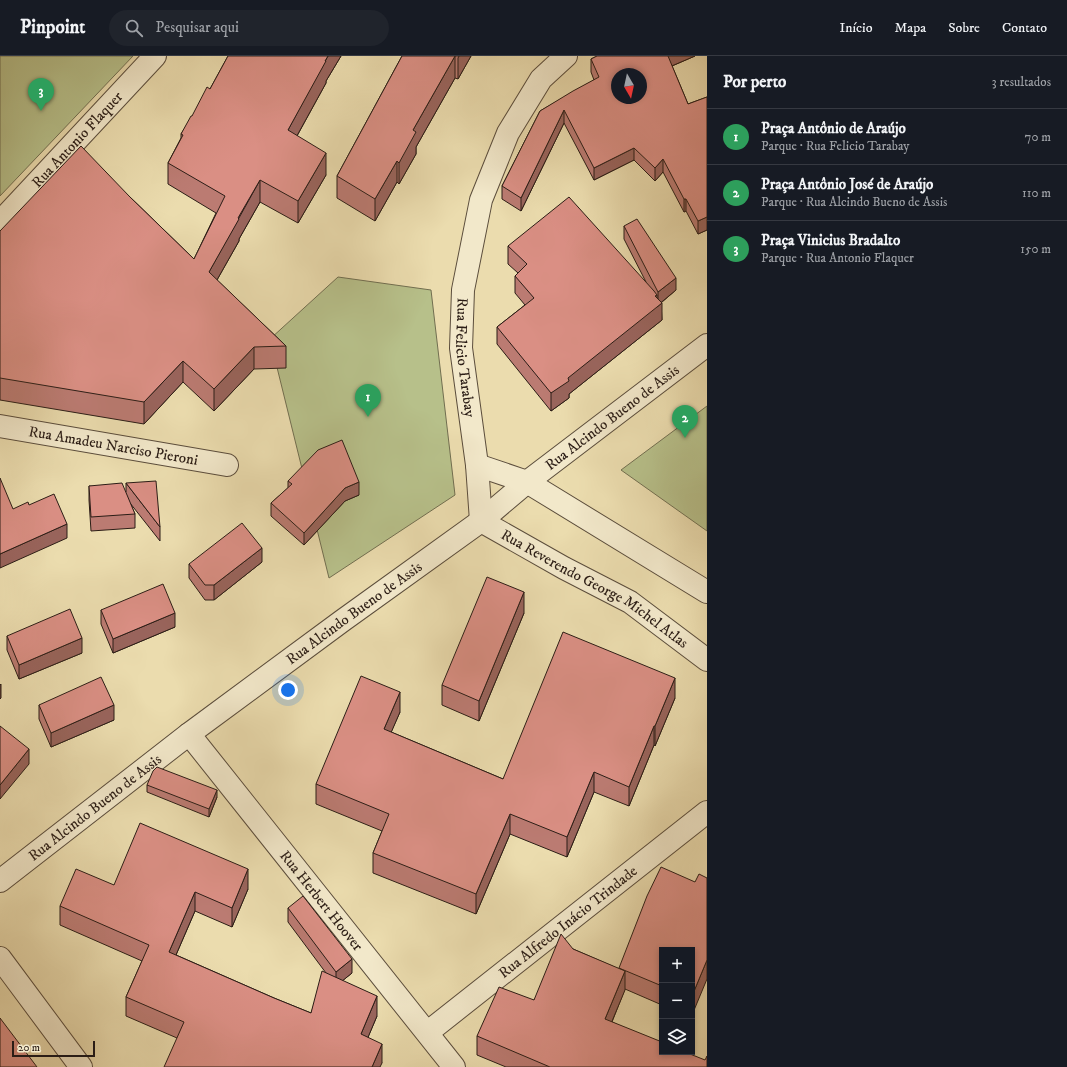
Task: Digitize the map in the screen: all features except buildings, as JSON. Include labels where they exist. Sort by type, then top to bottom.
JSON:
[{"type":"street","name":"Rua Antonio Flaquer","points":[[0,222],[155,56]]},
{"type":"street","name":"Rua Felicio Tarabay","points":[[481,521],[478,464],[461,348],[463,290],[481,200],[508,133],[541,79],[566,56]]},
{"type":"street","name":"Rua Alcindo Bueno de Assis","points":[[0,881],[190,734],[342,621],[481,521],[527,482],[707,345]]},
{"type":"street","name":"Rua Amadeu Narciso Pieroni","points":[[0,426],[227,465]]},
{"type":"street","points":[[478,464],[527,482],[707,592]]},
{"type":"street","name":"Rua Reverendo George Michel Atlas","points":[[481,521],[564,568],[630,602],[707,660]]},
{"type":"street","name":"Rua Herbert Hoover","points":[[190,734],[428,1032],[454,1067]]},
{"type":"street","name":"Rua Alfredo Inácio Trindade","points":[[428,1032],[707,812]]},
{"type":"street","points":[[0,958],[81,1067]]},
{"type":"green space","points":[[0,56],[133,56],[0,196]]},
{"type":"green space","points":[[338,277],[431,290],[455,495],[329,578],[270,339]]},
{"type":"green space","points":[[707,406],[707,531],[621,470]]},
{"type":"place","name":"Praça Vinicius Bradalto","points":[[41,111]]},
{"type":"place","name":"Praça Antônio de Araújo","points":[[368,417]]},
{"type":"place","name":"Praça Antônio José de Araújo","points":[[685,438]]}]
